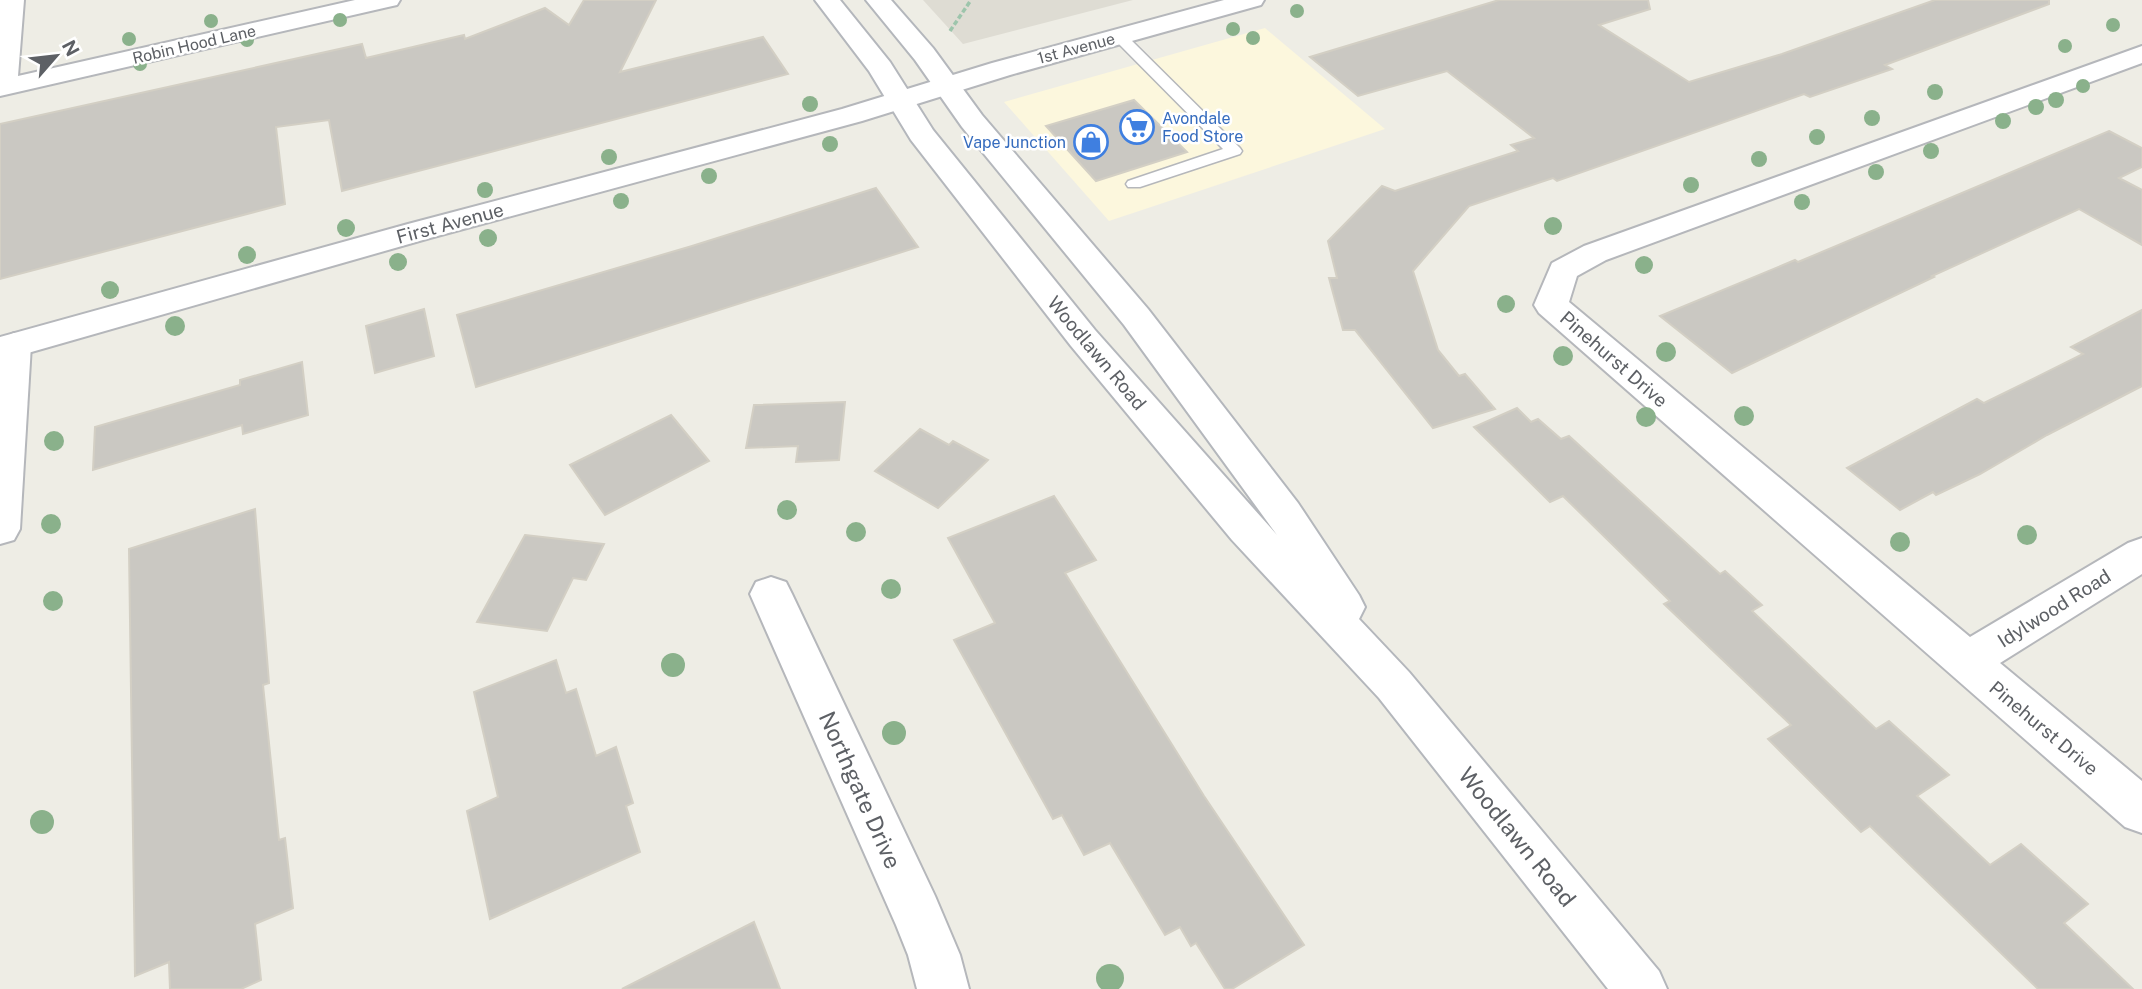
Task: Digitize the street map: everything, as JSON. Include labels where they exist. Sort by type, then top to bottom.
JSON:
[{"type":"street","points":[[2,88],[12,0]]},
{"type":"street","name":"Robin Hood Lane","points":[[2,88],[388,0]]},
{"type":"street","name":"Woodlawn Road","points":[[827,0],[881,68],[921,134],[1083,338],[1246,529],[1394,685],[1641,989]]},
{"type":"street","name":"Woodlawn Road","points":[[878,0],[924,54],[972,121],[1136,317],[1284,514],[1394,685]]},
{"type":"street","name":"1st Avenue","points":[[901,100],[1252,0]]},
{"type":"street","name":"Pinehurst Drive","points":[[2142,54],[1595,253],[1563,270],[1551,305],[2142,811]]},
{"type":"street","name":"First Avenue","points":[[7,347],[901,100]]},
{"type":"street","points":[[0,528],[7,347]]},
{"type":"street","name":"Idylwood Road","points":[[1966,662],[2142,554]]},
{"type":"street","name":"Northgate Drive","points":[[771,594],[917,914],[934,955],[943,989]]},
{"type":"lane","points":[[1119,36],[1234,150],[1134,184]]},
{"type":"path","points":[[949,33],[971,0]]},
{"type":"shaded area","points":[[923,0],[1133,0],[963,44]]},
{"type":"shaded area","points":[[1265,28],[1385,129],[1109,221],[1004,102]]},
{"type":"building","points":[[584,0],[656,0],[620,72],[763,37],[788,74],[342,191],[329,120],[276,127],[285,204],[0,279],[0,124],[362,44],[366,58],[464,35],[465,39],[545,8],[569,25]]},
{"type":"building","points":[[1499,0],[1648,0],[1650,9],[1599,25],[1689,82],[1782,54],[1935,0],[2049,0],[2049,4],[1885,65],[1892,69],[1810,97],[1804,94],[1557,181],[1553,178],[1469,206],[1413,271],[1438,350],[1459,376],[1465,374],[1495,409],[1433,428],[1355,330],[1343,330],[1329,278],[1337,278],[1328,241],[1382,186],[1395,191],[1518,151],[1511,145],[1534,138],[1447,71],[1358,96],[1310,57]]},
{"type":"building","points":[[1134,100],[1187,152],[1096,181],[1046,126]]},
{"type":"building","points":[[2109,131],[2142,148],[2142,167],[2119,178],[2142,190],[2142,245],[2079,209],[1932,276],[1934,277],[1732,373],[1660,316],[1795,260],[1798,262]]},
{"type":"building","points":[[876,188],[918,247],[476,387],[457,315],[692,246]]},
{"type":"building","points":[[424,309],[434,356],[375,373],[366,326]]},
{"type":"building","points":[[2142,310],[2142,386],[2047,435],[1980,474],[1936,495],[1933,492],[1900,510],[1847,468],[1977,399],[1984,403],[2083,354],[2071,347]]},
{"type":"building","points":[[302,362],[308,415],[243,434],[242,425],[93,470],[95,427],[240,385],[240,380]]},
{"type":"building","points":[[845,402],[839,460],[796,462],[798,446],[746,448],[754,405]]},
{"type":"building","points":[[1517,408],[1531,422],[1538,419],[1561,439],[1569,436],[1720,574],[1725,571],[1762,605],[1752,611],[1876,729],[1889,721],[1949,775],[1917,796],[1990,865],[2021,844],[2088,904],[2064,923],[2133,989],[2038,989],[1870,826],[1861,832],[1768,739],[1791,725],[1664,604],[1670,601],[1563,496],[1550,502],[1474,427]]},
{"type":"building","points":[[671,415],[709,461],[605,515],[570,465]]},
{"type":"building","points":[[920,429],[949,445],[953,441],[988,460],[938,508],[875,471]]},
{"type":"building","points":[[1054,496],[1096,560],[1065,573],[1204,796],[1304,945],[1232,989],[1225,989],[1196,943],[1191,946],[1180,927],[1165,935],[1110,843],[1084,855],[1062,815],[1053,819],[954,640],[995,623],[948,538]]},
{"type":"building","points":[[255,509],[269,683],[263,685],[279,840],[285,838],[293,908],[255,924],[261,980],[241,989],[170,989],[169,962],[135,976],[129,549]]},
{"type":"building","points":[[525,535],[604,544],[586,580],[573,578],[547,631],[477,622]]},
{"type":"building","points":[[556,660],[566,693],[576,689],[596,756],[616,747],[633,803],[626,806],[640,852],[490,919],[467,811],[498,797],[474,692]]},
{"type":"building","points":[[754,922],[780,989],[622,989]]},
{"type":"place","name":"Avondale Food Store","points":[[1137,127]]},
{"type":"place","name":"Vape Junction","points":[[1091,142]]}]
